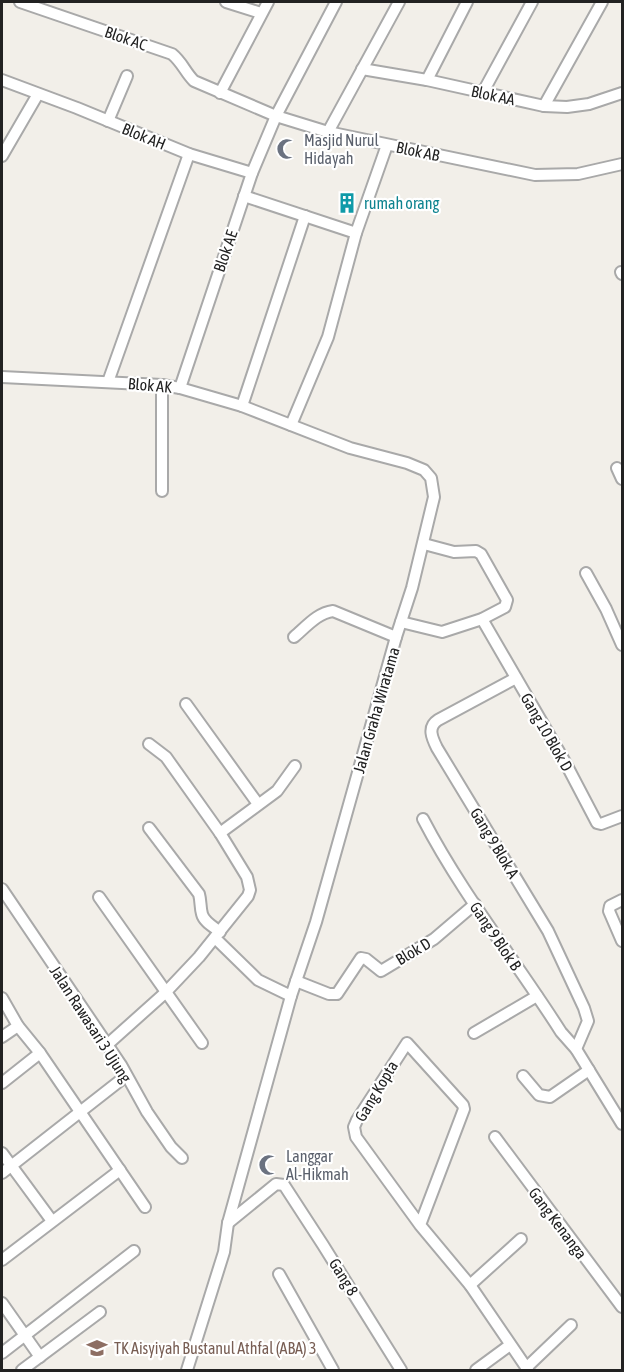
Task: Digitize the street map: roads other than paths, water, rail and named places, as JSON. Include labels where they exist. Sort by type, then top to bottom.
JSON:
[{"type":"street","name":"Blok AC","points":[[20,2],[172,54],[180,60],[187,74],[194,81],[220,93]]},
{"type":"street","points":[[226,2],[261,13]]},
{"type":"street","points":[[220,93],[267,2]]},
{"type":"street","name":"Blok AE","points":[[180,388],[252,173],[276,116],[336,2]]},
{"type":"street","points":[[328,132],[399,2]]},
{"type":"street","points":[[427,80],[467,2]]},
{"type":"street","points":[[483,92],[532,2]]},
{"type":"street","points":[[544,106],[602,2]]},
{"type":"street","name":"Blok AA","points":[[363,69],[427,80],[544,106],[567,107],[589,104],[622,93]]},
{"type":"street","points":[[108,121],[127,76]]},
{"type":"street","name":"Blok AH","points":[[2,81],[189,154],[252,173]]},
{"type":"street","name":"Blok AB","points":[[220,93],[276,116],[328,132],[535,175],[578,174],[622,164]]},
{"type":"street","points":[[2,156],[38,94]]},
{"type":"street","points":[[291,425],[328,337],[356,233],[387,145]]},
{"type":"street","points":[[108,382],[189,154]]},
{"type":"street","points":[[244,196],[356,233]]},
{"type":"street","points":[[242,406],[305,216]]},
{"type":"street","name":"Blok AK","points":[[2,377],[162,385],[180,388],[242,406],[350,448],[407,463],[424,470],[431,478],[434,498]]},
{"type":"street","points":[[162,385],[162,490]]},
{"type":"street","name":"Jalan Graha Wiratama","points":[[228,1223],[291,996],[316,922],[424,544],[434,498]]},
{"type":"street","points":[[401,622],[442,632],[482,619],[505,607],[507,600],[480,554],[476,551],[454,552],[424,544]]},
{"type":"street","points":[[586,573],[622,645]]},
{"type":"street","points":[[294,637],[318,616],[333,611],[396,637]]},
{"type":"street","name":"Gang 10 Blok D","points":[[482,619],[565,762],[597,823],[601,824],[622,816]]},
{"type":"street","name":"Gang 9 Blok A","points":[[516,678],[438,720],[431,726],[431,730],[437,748],[548,931],[584,1008],[588,1021],[576,1049]]},
{"type":"street","points":[[186,705],[258,804]]},
{"type":"street","points":[[108,1044],[165,993],[217,935],[248,896],[250,890],[247,877],[220,833],[166,757],[149,744]]},
{"type":"street","points":[[220,833],[277,791],[295,766]]},
{"type":"street","name":"Gang 9 Blok B","points":[[423,819],[441,853],[567,1042],[576,1049],[622,1124]]},
{"type":"street","points":[[149,828],[199,894],[202,903],[201,913],[217,935],[258,980],[291,996]]},
{"type":"street","name":"Jalan Rawasari 3 Ujung","points":[[2,889],[108,1044],[147,1113],[171,1147],[182,1158]]},
{"type":"street","points":[[99,897],[202,1043]]},
{"type":"street","points":[[622,900],[609,908],[622,941]]},
{"type":"street","name":"Blok D","points":[[296,981],[329,994],[337,994],[361,958],[366,959],[381,971],[434,939],[475,904]]},
{"type":"street","points":[[474,1032],[537,996]]},
{"type":"street","points":[[2,998],[18,1026],[40,1053],[145,1207]]},
{"type":"street","points":[[2,1037],[18,1026]]},
{"type":"street","name":"Gang Kopta","points":[[420,1225],[464,1109],[433,1070],[407,1044],[354,1126],[356,1137],[420,1225],[470,1286],[527,1369]]},
{"type":"street","points":[[2,1083],[40,1053]]},
{"type":"street","points":[[523,1076],[539,1095],[550,1097],[589,1071]]},
{"type":"street","points":[[2,1173],[126,1076]]},
{"type":"street","name":"Gang Kenanga","points":[[495,1137],[622,1307]]},
{"type":"street","points":[[2,1153],[52,1221]]},
{"type":"street","points":[[2,1260],[120,1170]]},
{"type":"street","name":"Gang 8","points":[[228,1223],[276,1184],[284,1185],[401,1371]]},
{"type":"street","points":[[187,1371],[224,1252],[228,1223]]},
{"type":"street","points":[[470,1286],[521,1239]]},
{"type":"street","points":[[2,1353],[134,1251]]},
{"type":"street","points":[[279,1274],[333,1371]]},
{"type":"street","points":[[2,1303],[40,1357]]},
{"type":"street","points":[[22,1371],[99,1312]]},
{"type":"street","points":[[527,1369],[571,1325]]},
{"type":"street","points":[[476,1371],[510,1345]]},
{"type":"place","name":"Masjid Nurul Hidayah","points":[[287,149]]},
{"type":"place","name":"rumah orang","points":[[347,203]]},
{"type":"place","name":"Langgar Al-Hikmah","points":[[269,1165]]},
{"type":"place","name":"TK Aisyiyah Bustanul Athfal (ABA) 3","points":[[97,1348]]}]
